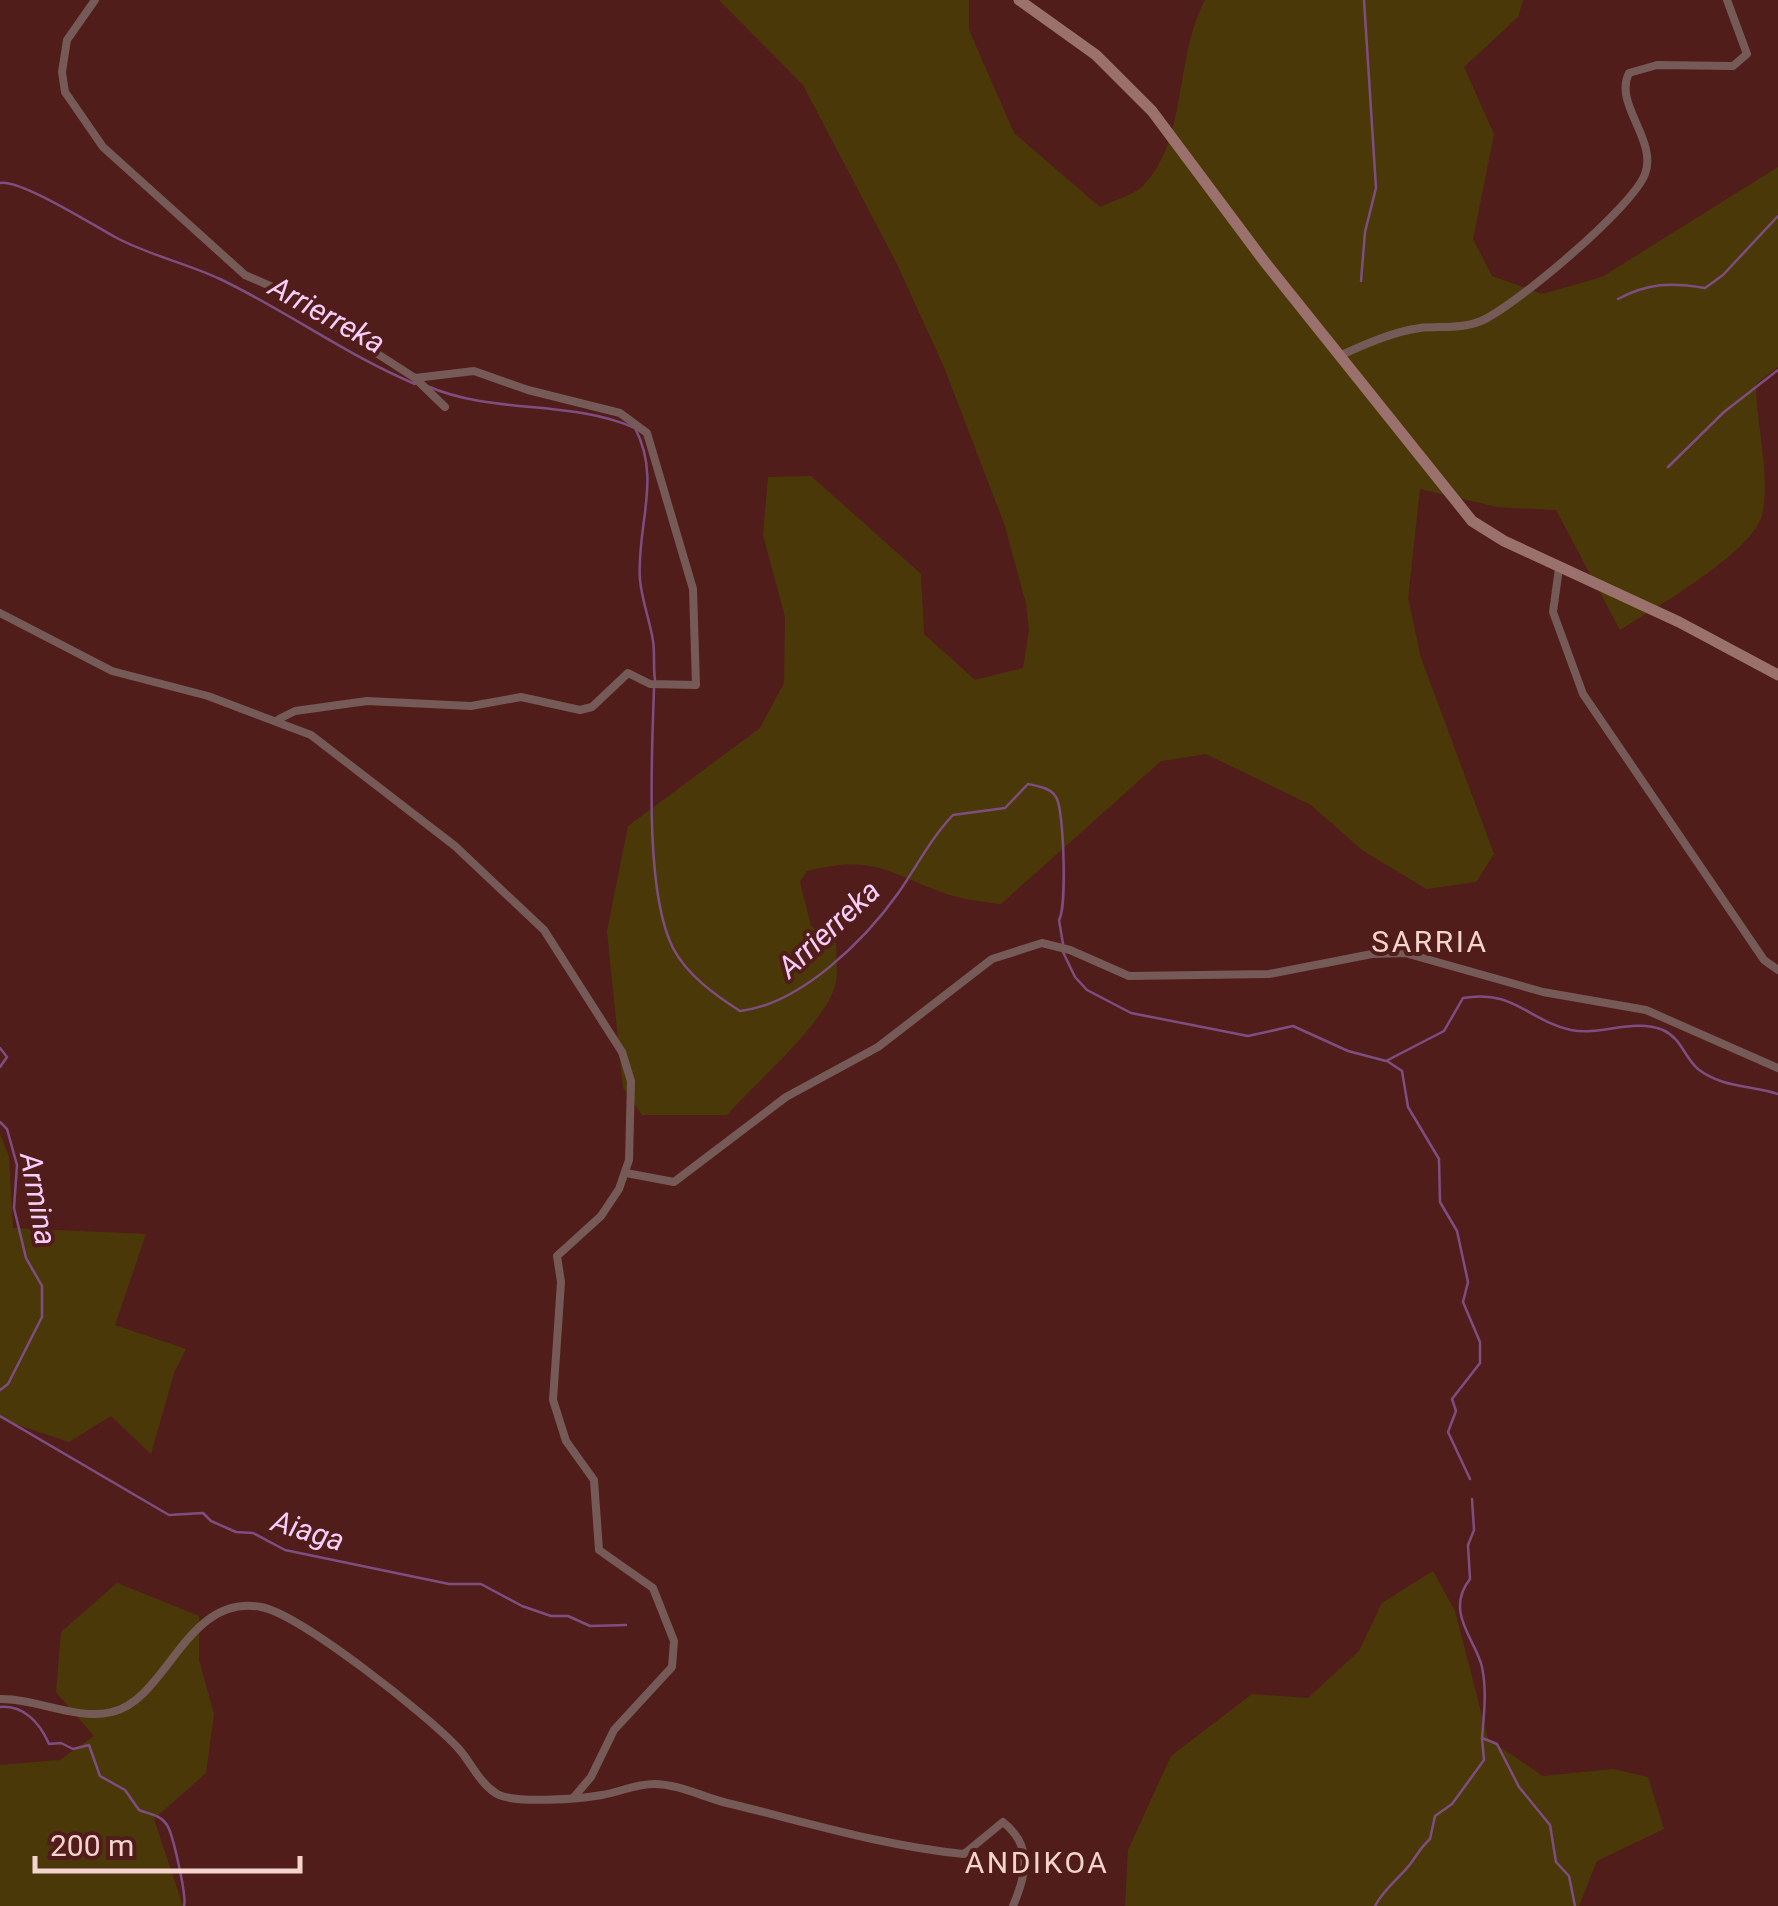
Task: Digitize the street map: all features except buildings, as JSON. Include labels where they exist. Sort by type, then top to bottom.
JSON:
[{"type":"street","points":[[94,0],[68,40],[62,72],[65,92],[103,148],[245,275],[277,289],[415,378],[445,407]]},
{"type":"street","points":[[1019,0],[1096,56],[1152,110],[1472,521],[1778,675]]},
{"type":"street","points":[[1341,355],[1419,328],[1479,322],[1581,244],[1630,198],[1649,165],[1625,81],[1630,73],[1657,65],[1734,66],[1748,54],[1728,0]]},
{"type":"street","points":[[279,719],[295,711],[366,701],[471,706],[520,697],[580,710],[600,701],[628,674],[650,684],[696,684],[694,605],[680,535],[647,433],[620,414],[474,371],[415,378]]},
{"type":"street","points":[[1560,568],[1554,612],[1583,694],[1690,858],[1764,960],[1778,970]]},
{"type":"street","points":[[0,614],[112,671],[279,719],[326,745],[455,846],[555,944],[630,1070],[626,1173],[601,1216],[557,1256],[562,1282],[553,1400],[566,1441],[594,1480],[599,1550],[653,1588],[674,1641],[672,1666],[614,1730],[591,1777],[574,1797]]},
{"type":"street","points":[[626,1173],[674,1182],[786,1096],[878,1047],[992,959],[1025,946],[1072,950],[1129,976],[1269,974],[1372,954],[1405,953],[1542,992],[1646,1010],[1778,1068]]},
{"type":"street","points":[[0,1699],[26,1698],[76,1710],[112,1713],[137,1698],[200,1626],[229,1611],[263,1607],[361,1666],[456,1745],[498,1795],[574,1797],[608,1794],[630,1786],[668,1786],[858,1838],[964,1854],[1003,1822],[1018,1839],[1027,1864],[1013,1906]]},
{"type":"shaded area","points":[[719,0],[969,0],[969,30],[1014,133],[1100,207],[1139,189],[1157,167],[1174,122],[1195,23],[1205,0],[1523,0],[1518,17],[1464,67],[1494,134],[1473,239],[1492,276],[1542,294],[1602,277],[1778,167],[1778,367],[1756,384],[1765,483],[1762,515],[1755,530],[1722,562],[1620,630],[1556,510],[1497,507],[1420,489],[1408,598],[1421,658],[1494,854],[1476,882],[1426,889],[1362,850],[1311,805],[1206,754],[1161,761],[1001,904],[953,896],[869,866],[852,864],[807,871],[800,882],[811,926],[836,943],[836,982],[820,1014],[727,1115],[642,1115],[623,1088],[607,931],[628,826],[760,728],[784,683],[785,617],[763,535],[768,477],[811,476],[921,574],[924,634],[975,680],[1023,668],[1029,630],[1005,526],[944,367],[896,262],[803,85]]},
{"type":"shaded area","points":[[0,1134],[9,1157],[13,1228],[146,1234],[115,1325],[186,1349],[174,1373],[151,1454],[111,1416],[69,1442],[0,1419]]},
{"type":"shaded area","points":[[1433,1571],[1455,1611],[1488,1739],[1543,1776],[1613,1769],[1648,1777],[1664,1829],[1597,1861],[1579,1906],[1125,1906],[1128,1850],[1171,1756],[1252,1694],[1308,1698],[1359,1651],[1382,1603]]},
{"type":"shaded area","points":[[117,1583],[199,1616],[199,1660],[214,1714],[206,1773],[154,1819],[183,1906],[0,1906],[0,1765],[60,1760],[94,1736],[56,1692],[61,1632]]},
{"type":"waterway","points":[[1361,281],[1365,232],[1376,188],[1364,0]]},
{"type":"waterway","name":"Arrierreka","points":[[0,183],[23,188],[128,243],[220,279],[415,384]]},
{"type":"waterway","points":[[1618,299],[1660,285],[1705,288],[1723,275],[1778,216]]},
{"type":"waterway","points":[[1668,467],[1724,412],[1778,370]]},
{"type":"waterway","name":"Arrierreka","points":[[427,386],[478,401],[584,413],[635,428],[647,466],[640,580],[653,641],[655,680]]},
{"type":"waterway","points":[[654,688],[652,821],[664,923],[673,948],[686,967],[740,1011],[786,996],[850,949],[885,911],[953,815],[1005,808],[1028,784],[1051,791],[1059,805],[1064,878],[1059,920],[1063,944]]},
{"type":"waterway","name":"Arrierreka","points":[[1063,952],[1075,977],[1087,990],[1131,1013],[1248,1036],[1293,1026],[1348,1051],[1386,1061],[1444,1031],[1463,998],[1480,996],[1508,1002],[1571,1030],[1640,1026],[1663,1030],[1707,1075],[1778,1094]]},
{"type":"waterway","name":"Armina","points":[[0,1048],[7,1057],[0,1067]]},
{"type":"waterway","points":[[1387,1061],[1402,1071],[1408,1107],[1439,1159],[1440,1202],[1457,1231],[1468,1282],[1463,1302],[1480,1342],[1480,1363],[1452,1399],[1456,1411],[1448,1432],[1470,1479]]},
{"type":"waterway","name":"Armina","points":[[0,1122],[7,1129],[17,1165],[14,1208],[26,1258],[42,1286],[42,1317],[8,1384],[0,1390]]},
{"type":"waterway","name":"Aiaga","points":[[0,1416],[169,1515],[203,1513],[211,1521],[236,1532],[253,1533],[285,1550],[449,1584],[481,1584],[551,1616],[568,1616],[590,1626],[626,1625]]},
{"type":"waterway","points":[[1472,1499],[1470,1579],[1460,1603],[1464,1625],[1484,1676],[1482,1738],[1497,1744],[1519,1787],[1550,1825],[1556,1862],[1569,1876],[1575,1906]]},
{"type":"waterway","name":"Armina","points":[[0,1707],[17,1709],[30,1717],[49,1744],[61,1743],[73,1749],[89,1745],[100,1776],[125,1790],[139,1810],[164,1822],[176,1852],[184,1906]]},
{"type":"waterway","points":[[1375,1906],[1430,1839],[1435,1816],[1452,1804],[1484,1760],[1482,1738]]},
{"type":"district","name":"SARRIA","points":[[1430,942]]},
{"type":"district","name":"ANDIKOA","points":[[1037,1863]]}]
